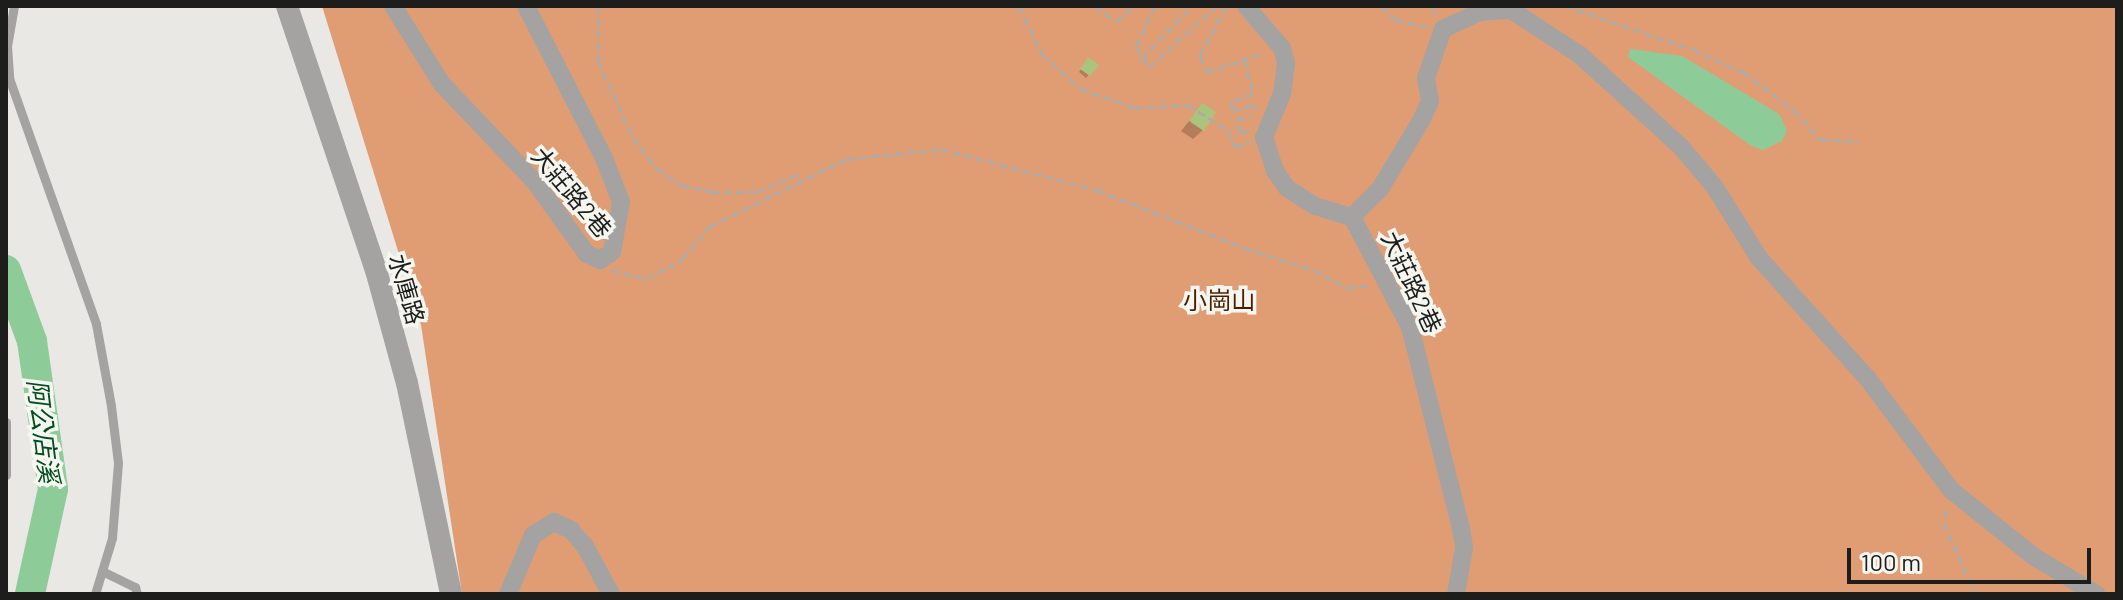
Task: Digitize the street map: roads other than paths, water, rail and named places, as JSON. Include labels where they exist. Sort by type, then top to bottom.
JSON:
[{"type":"street","name":"水庫路","points":[[287,6],[400,355],[451,594]]},
{"type":"street","name":"大莊路2巷","points":[[393,6],[442,84],[535,182],[587,254],[600,260],[612,252],[621,202],[604,158],[526,6]]},
{"type":"street","name":"大莊路2巷","points":[[1246,6],[1282,48],[1287,75],[1264,137],[1267,154],[1287,188],[1315,206],[1352,217],[1389,282],[1418,352],[1440,461],[1461,528],[1464,548],[1456,594]]},
{"type":"street","points":[[1352,217],[1380,189],[1422,119],[1430,101],[1426,78],[1443,29],[1480,12],[1511,10],[1580,55],[1681,147],[1714,186],[1759,258],[1868,379],[1951,490],[2033,556],[2096,594]]},
{"type":"street","points":[[508,594],[533,535],[554,522],[571,530],[585,546],[611,594]]},
{"type":"lane","points":[[14,6],[7,46],[9,78],[96,324],[111,406],[118,463],[112,538],[95,594]]},
{"type":"lane","points":[[6,422],[6,475]]},
{"type":"lane","points":[[102,571],[135,587],[137,594]]},
{"type":"waterway","name":"阿公店溪","points":[[6,270],[32,341],[53,489],[30,594]]},
{"type":"park label","name":"小崗山","points":[[1219,300]]}]
